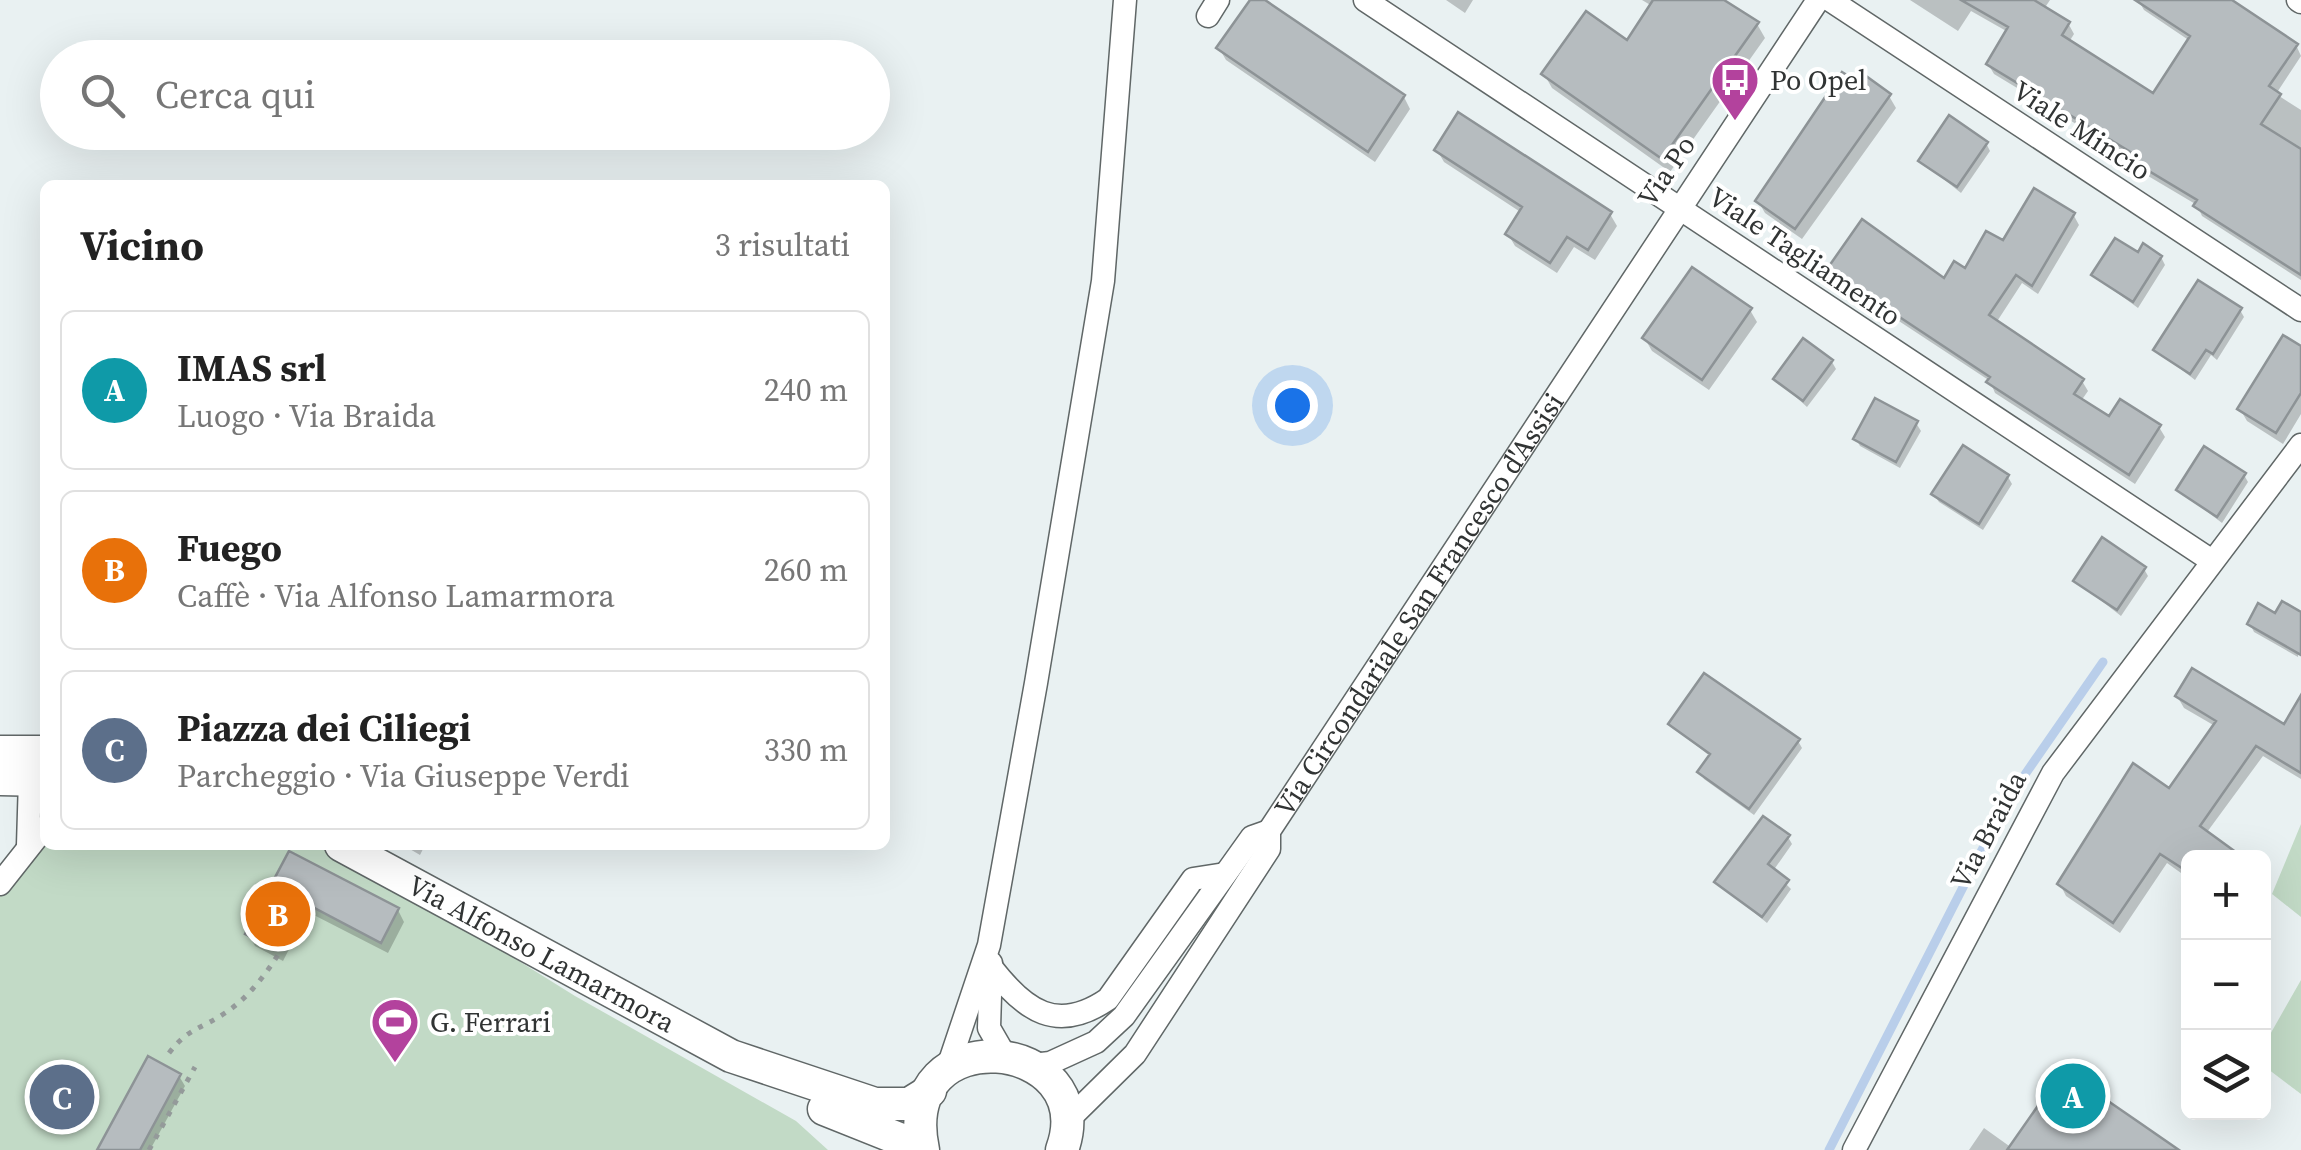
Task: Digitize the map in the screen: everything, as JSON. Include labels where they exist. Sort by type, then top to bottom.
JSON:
[{"type":"street","points":[[1018,1060],[989,1028],[990,956],[1103,281],[1126,0]]},
{"type":"street","name":"Viale Tagliamento","points":[[1365,0],[2212,561]]},
{"type":"street","name":"Via Po","points":[[1568,377],[1818,0]]},
{"type":"street","name":"Viale Mincio","points":[[1830,0],[2301,310]]},
{"type":"street","name":"Via Circondariale San Francesco d'Assisi","points":[[1065,1135],[1135,1054],[1269,849],[1269,831],[1568,377]]},
{"type":"street","name":"Via Braida","points":[[1854,1150],[2053,773],[2301,445]]},
{"type":"street","points":[[19,770],[28,845]]},
{"type":"street","name":"Via Circondariale San Francesco d'Assisi","points":[[743,1060],[875,1104],[910,1104],[964,1060],[1050,1063],[1096,1042],[1124,1016],[1252,837],[1269,831]]},
{"type":"street","points":[[0,884],[40,832]]},
{"type":"street","name":"Via Alfonso Lamarmora","points":[[350,850],[743,1060]]},
{"type":"street","name":"Via Circondariale San Francesco d'Assisi","points":[[990,956],[1011,993],[1036,1010],[1060,1018],[1091,1011],[1108,999],[1194,879],[1225,874]]},
{"type":"street","points":[[743,1060],[816,1106],[923,1149],[922,1109],[938,1081],[990,956]]},
{"type":"street","name":"Via Circondariale San Francesco d'Assisi","points":[[1018,1060],[1061,1099],[1065,1135]]},
{"type":"path","points":[[169,1053],[184,1034],[226,1013],[244,997],[273,964],[290,935],[297,940],[312,912]]},
{"type":"path","points":[[149,1150],[195,1067]]},
{"type":"green space","points":[[40,803],[40,850],[341,850],[575,996],[796,1121],[828,1150],[0,1150],[0,882]]},
{"type":"green space","points":[[2301,824],[2301,917],[2272,894]]},
{"type":"green space","points":[[2301,980],[2301,1094],[2271,1071],[2271,1033]]},
{"type":"building","points":[[1250,0],[1265,0],[1405,95],[1368,152],[1216,48]]},
{"type":"building","points":[[1653,0],[1724,0],[1759,22],[1662,159],[1541,74],[1586,11],[1627,40]]},
{"type":"building","points":[[1961,0],[2034,0],[2070,22],[2062,35],[2153,93],[2190,36],[2135,0],[2232,0],[2298,44],[2269,86],[2281,94],[2261,124],[2301,149],[2301,275],[2193,206],[2197,200],[2129,159],[2132,153],[1986,64],[2008,27]]},
{"type":"building","points":[[1842,72],[1860,83],[1866,76],[1891,94],[1795,229],[1755,201]]},
{"type":"building","points":[[1458,112],[1612,212],[1588,250],[1567,237],[1550,263],[1505,234],[1522,207],[1434,150]]},
{"type":"building","points":[[1949,115],[1988,142],[1957,187],[1918,161]]},
{"type":"building","points":[[2034,188],[2075,213],[2032,286],[2016,275],[1989,315],[2084,379],[2074,394],[2109,416],[2120,399],[2161,425],[2129,475],[1986,382],[1990,377],[1827,269],[1862,219],[1944,278],[1954,261],[1965,268],[1986,231],[2003,240]]},
{"type":"building","points":[[2115,238],[2138,252],[2143,243],[2162,256],[2133,302],[2091,275]]},
{"type":"building","points":[[1692,267],[1752,308],[1702,380],[1642,338]]},
{"type":"building","points":[[2198,280],[2242,308],[2213,354],[2206,350],[2190,374],[2153,350]]},
{"type":"building","points":[[2283,335],[2301,346],[2301,393],[2276,433],[2237,409]]},
{"type":"building","points":[[1803,338],[1833,360],[1803,401],[1773,379]]},
{"type":"building","points":[[1875,398],[1918,421],[1896,462],[1853,439]]},
{"type":"building","points":[[1963,445],[2009,475],[1979,524],[1931,494]]},
{"type":"building","points":[[2204,446],[2246,473],[2217,517],[2176,490]]},
{"type":"building","points":[[2102,537],[2146,567],[2117,610],[2073,581]]},
{"type":"building","points":[[2282,601],[2301,612],[2301,655],[2247,624],[2258,603],[2275,613]]},
{"type":"building","points":[[2192,668],[2284,724],[2301,695],[2301,773],[2256,746],[2200,826],[2233,850],[2181,850],[2181,868],[2160,854],[2113,923],[2057,884],[2133,763],[2169,788],[2216,721],[2175,696]]},
{"type":"building","points":[[1704,673],[1800,739],[1749,809],[1697,772],[1710,754],[1668,724]]},
{"type":"building","points":[[1763,816],[1790,835],[1768,864],[1789,880],[1762,917],[1714,882]]},
{"type":"building","points":[[289,851],[399,908],[381,943],[301,901],[276,950],[245,934]]},
{"type":"building","points":[[148,1056],[181,1074],[140,1150],[97,1150]]},
{"type":"building","points":[[2063,1070],[2140,1123],[2179,1150],[2007,1150]]},
{"type":"waterway","points":[[1829,1150],[1984,846],[2026,773],[2103,662]]},
{"type":"place","name":"Po Opel","points":[[1735,122]]},
{"type":"place","name":"Fuego","points":[[278,914]]},
{"type":"place","name":"G. Ferrari","points":[[395,1064]]},
{"type":"place","name":"IMAS srl","points":[[2073,1096]]},
{"type":"place","name":"Piazza dei Ciliegi","points":[[62,1097]]}]
